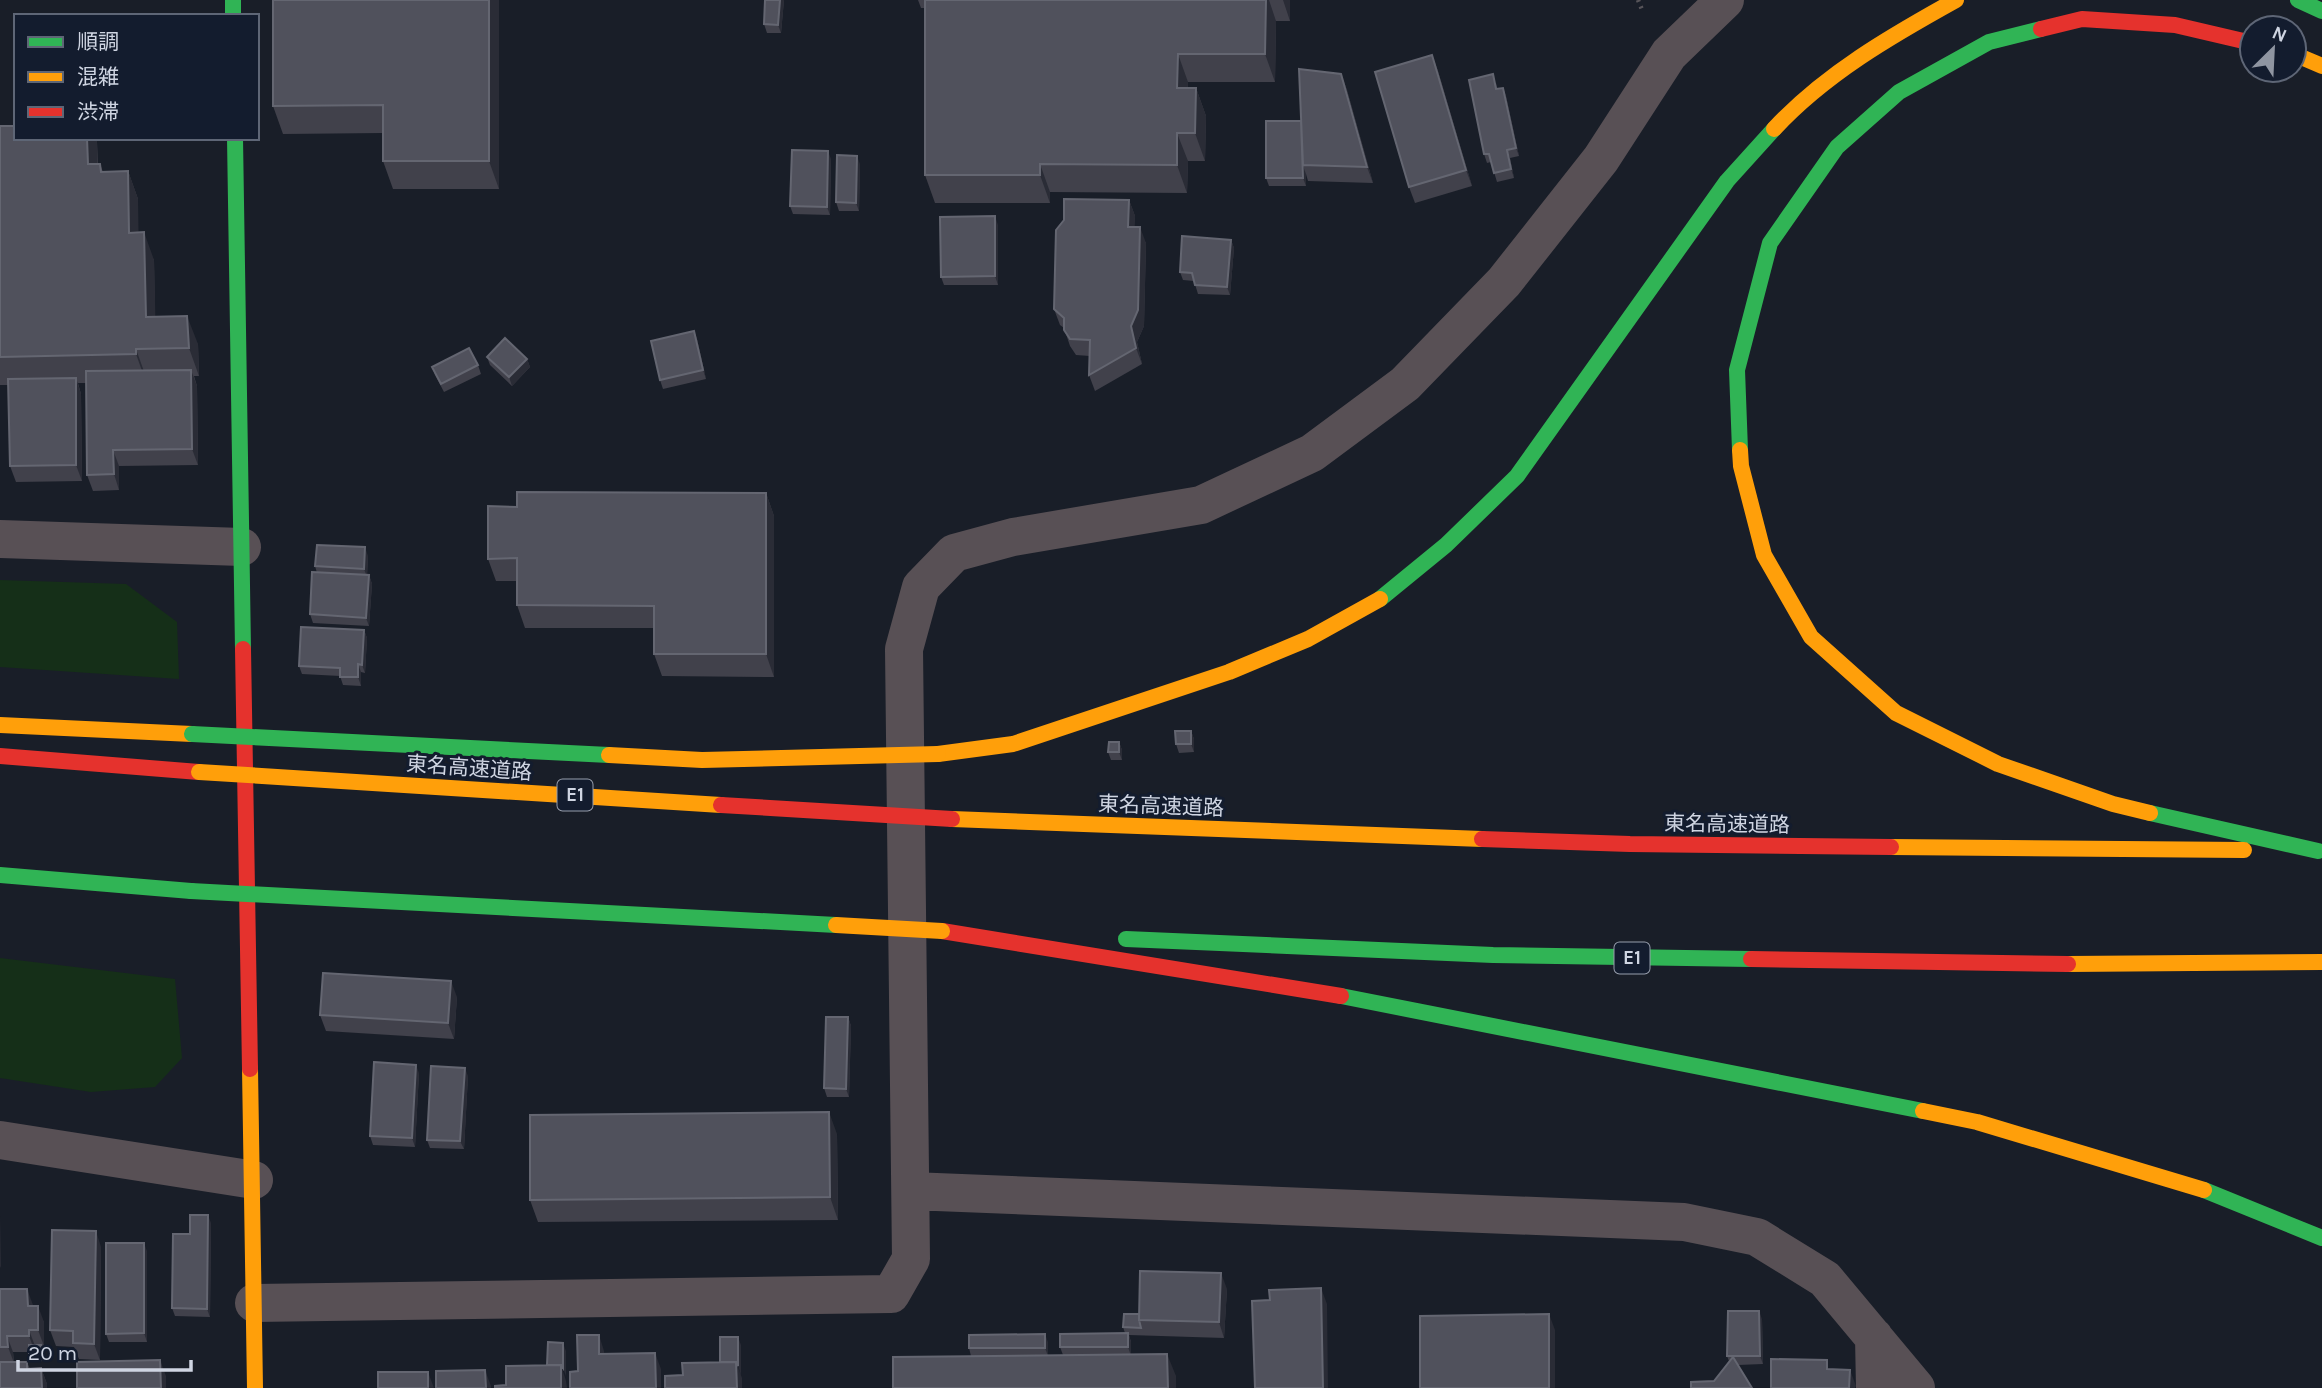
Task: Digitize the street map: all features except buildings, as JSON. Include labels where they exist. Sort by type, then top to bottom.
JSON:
[{"type":"main road","points":[[0,725],[702,760],[938,754],[1013,744],[1229,672],[1308,639],[1374,604],[1446,545],[1517,476],[1636,313],[1727,181],[1800,101],[1892,35],[1956,0]]},
{"type":"main road","points":[[2298,0],[2322,11]]},
{"type":"main road","points":[[2238,40],[2175,25],[2082,19],[1989,41],[1899,92],[1837,147],[1770,243],[1737,370],[1741,466],[1764,555],[1811,637],[1896,713],[1998,764],[2113,804],[2320,851]]},
{"type":"main road","points":[[235,140],[254,1180],[255,1388]]},
{"type":"main road","name":"東名高速道路","points":[[0,756],[199,772],[952,819],[1630,844],[2320,851]]},
{"type":"main road","points":[[0,875],[191,891],[1080,937]]},
{"type":"main road","points":[[942,931],[1328,993],[1977,1122],[2193,1185],[2322,1238]]},
{"type":"main road","name":"E1","points":[[1108,938],[1493,955],[2046,964],[2322,962]]},
{"type":"street","points":[[254,1303],[891,1294],[911,1259],[904,649],[920,587],[954,553],[1013,537],[1201,505],[1312,453],[1405,384],[1504,282],[1601,159],[1669,54],[1725,0]]},
{"type":"street","points":[[0,540],[242,547]]},
{"type":"street","points":[[0,1140],[254,1180]]},
{"type":"street","points":[[911,1191],[1684,1222],[1757,1237],[1825,1279],[1916,1388]]},
{"type":"street","points":[[1874,1337],[1875,1388]]},
{"type":"green space","points":[[0,580],[126,584],[177,622],[179,679],[0,667]]},
{"type":"green space","points":[[0,958],[175,979],[182,1058],[155,1087],[91,1092],[0,1078]]},
{"type":"traffic: fast","points":[[233,0],[233,14]]},
{"type":"traffic: fast","points":[[2298,0],[2322,11]]},
{"type":"traffic: fast","points":[[1740,450],[1737,370],[1770,243],[1837,147],[1899,92],[1989,42],[2041,29]]},
{"type":"traffic: fast","points":[[1380,599],[1446,545],[1517,476],[1727,181],[1774,129]]},
{"type":"traffic: fast","points":[[235,140],[243,649]]},
{"type":"traffic: fast","points":[[192,734],[609,755]]},
{"type":"traffic: fast","points":[[2150,813],[2318,851]]},
{"type":"traffic: fast","points":[[0,875],[191,891]]},
{"type":"traffic: fast","points":[[191,891],[836,925]]},
{"type":"traffic: fast","points":[[1126,939],[1493,955],[1751,959]]},
{"type":"traffic: fast","points":[[1341,996],[1923,1111]]},
{"type":"traffic: fast","points":[[2204,1190],[2322,1238]]},
{"type":"traffic: slow","points":[[1774,129],[1815,91],[1860,57],[1956,0]]},
{"type":"traffic: slow","points":[[2308,60],[2322,66]]},
{"type":"traffic: slow","points":[[1740,450],[1741,466],[1764,555],[1811,637],[1896,713],[1998,764],[2113,804],[2150,813]]},
{"type":"traffic: slow","points":[[938,754],[1013,744],[1229,672],[1308,639],[1380,599]]},
{"type":"traffic: slow","points":[[0,725],[192,734]]},
{"type":"traffic: slow","points":[[609,755],[702,760],[938,754]]},
{"type":"traffic: slow","points":[[199,772],[721,805]]},
{"type":"traffic: slow","points":[[952,819],[1482,839]]},
{"type":"traffic: slow","points":[[1891,847],[2244,850]]},
{"type":"traffic: slow","points":[[836,925],[942,931]]},
{"type":"traffic: slow","points":[[2068,964],[2322,962]]},
{"type":"traffic: slow","points":[[250,1069],[255,1388]]},
{"type":"traffic: slow","points":[[1923,1111],[1977,1122],[2204,1190]]},
{"type":"traffic: jam","points":[[2041,29],[2082,19],[2175,25],[2238,40]]},
{"type":"traffic: jam","points":[[243,649],[250,1069]]},
{"type":"traffic: jam","points":[[0,756],[199,772]]},
{"type":"traffic: jam","points":[[721,805],[952,819]]},
{"type":"traffic: jam","points":[[1482,839],[1630,844],[1891,847]]},
{"type":"traffic: jam","points":[[942,931],[1341,996]]},
{"type":"traffic: jam","points":[[1751,959],[2068,964]]}]
